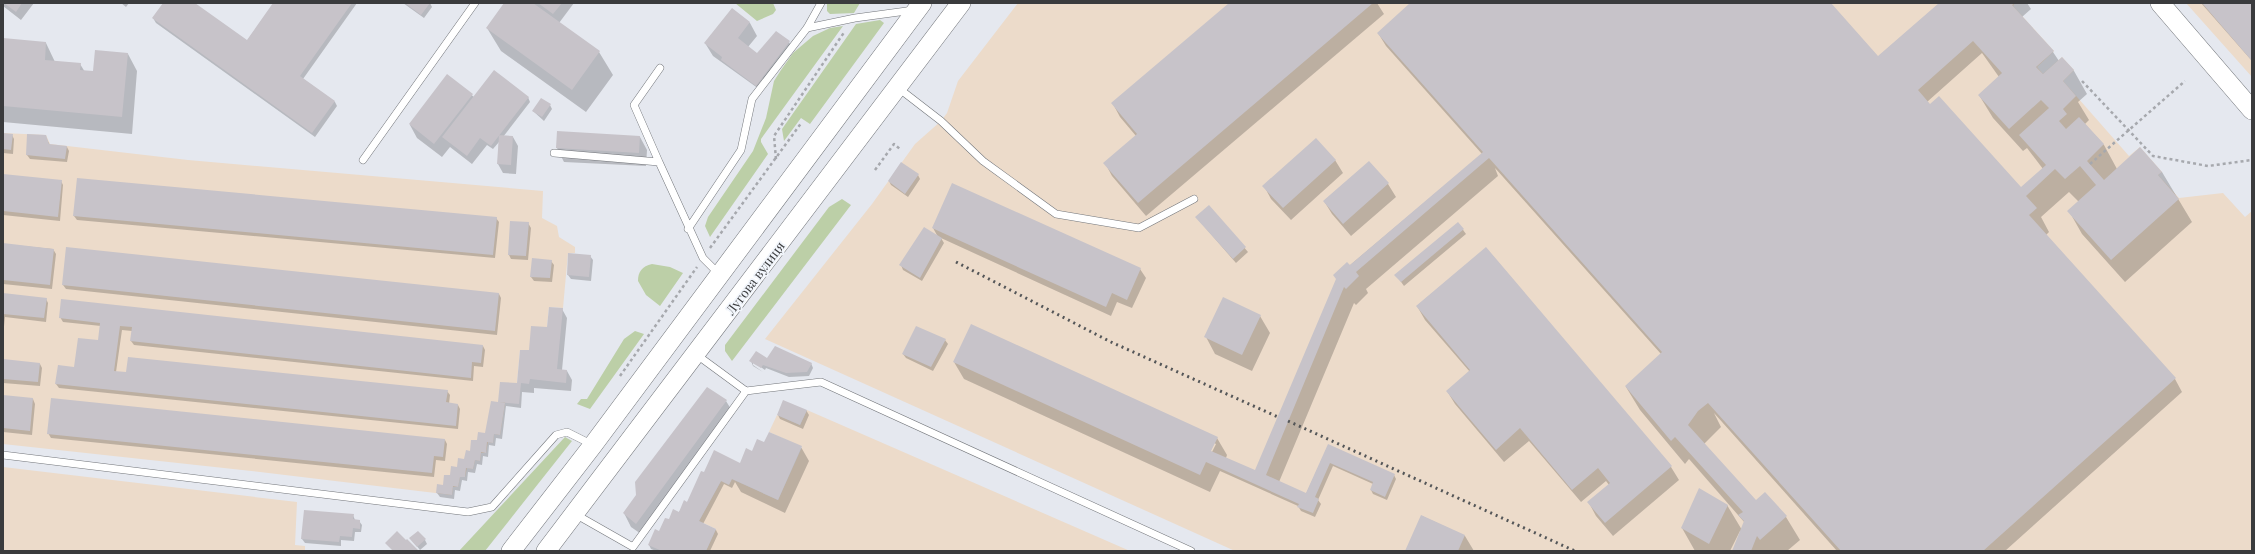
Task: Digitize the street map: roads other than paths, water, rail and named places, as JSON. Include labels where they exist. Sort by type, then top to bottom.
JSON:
[{"type":"main road","name":"Лугова вулиця","points":[[546,551],[697,355],[897,87],[962,3]]},
{"type":"main road","points":[[2160,3],[2252,110]]},
{"type":"main road","points":[[511,551],[593,445],[920,6]]},
{"type":"lane","points":[[363,160],[475,3]]},
{"type":"lane","points":[[688,229],[741,150],[752,99],[807,28],[821,3]]},
{"type":"lane","points":[[807,28],[920,6]]},
{"type":"lane","points":[[660,68],[634,105],[688,229],[703,258],[719,275]]},
{"type":"lane","points":[[897,87],[941,121],[983,161],[1056,214],[1139,228],[1194,199]]},
{"type":"lane","points":[[554,153],[659,162]]},
{"type":"lane","points":[[697,355],[746,390],[821,382],[1191,551]]},
{"type":"lane","points":[[575,514],[633,547],[746,390]]},
{"type":"lane","points":[[3,455],[468,512],[492,507],[556,435],[567,432],[593,445]]},
{"type":"railway","points":[[956,262],[1111,342],[1278,417]]},
{"type":"railway","points":[[1288,421],[1575,551]]}]
